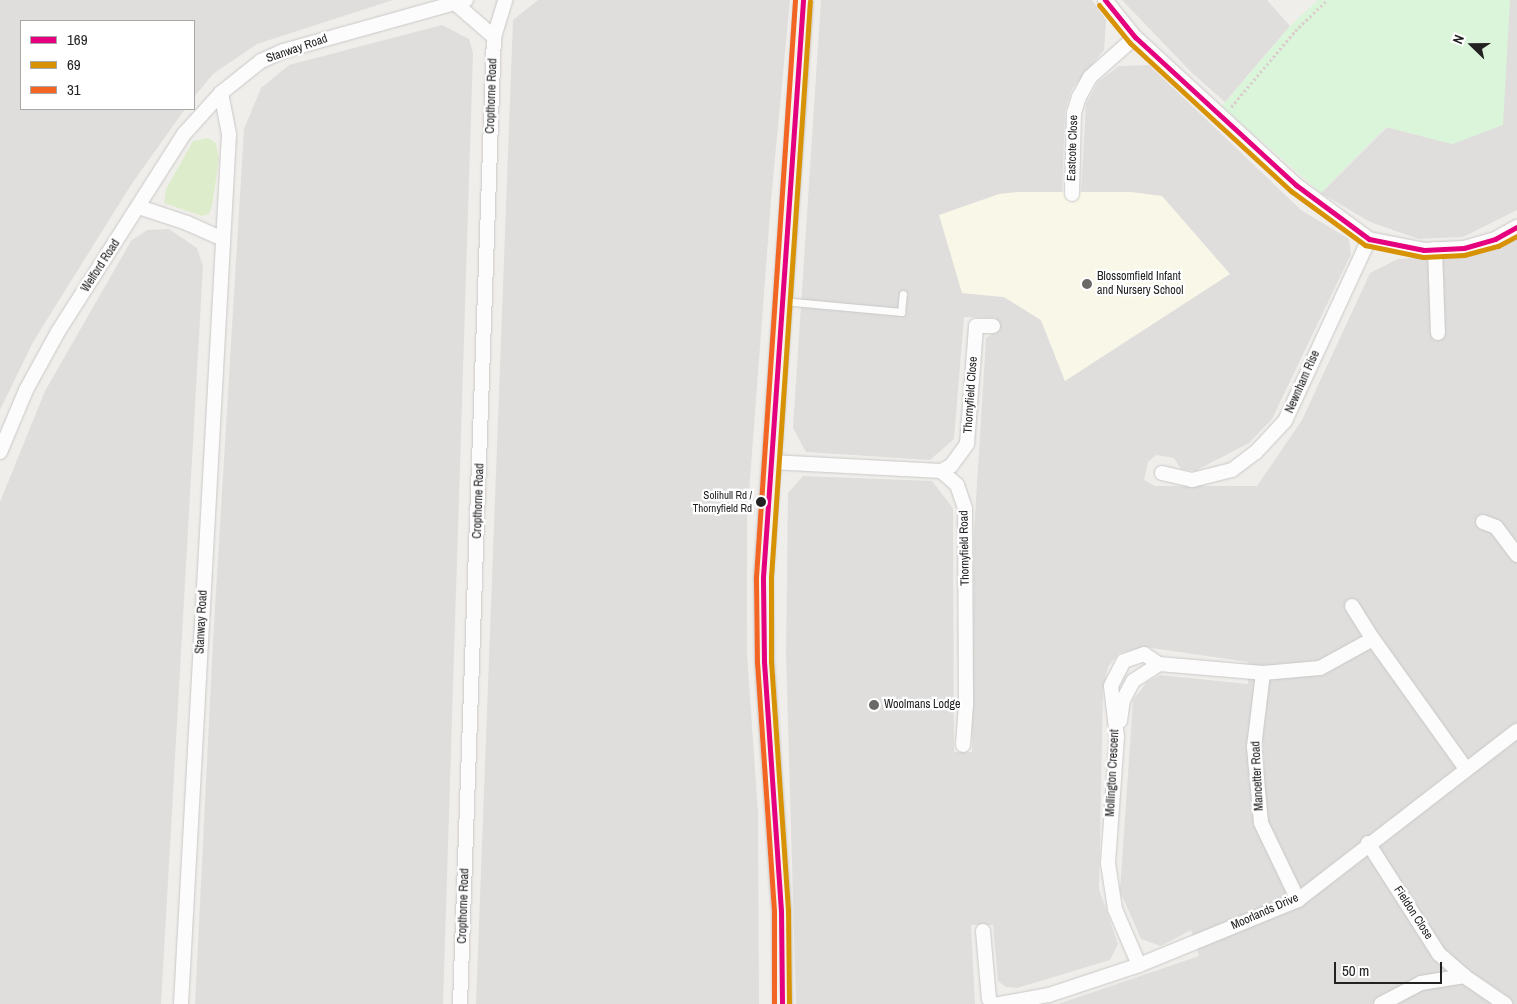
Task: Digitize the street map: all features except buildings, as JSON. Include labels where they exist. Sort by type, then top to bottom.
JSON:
[{"type":"street","name":"Cropthorne Road","points":[[460,1004],[494,37],[505,0]]},
{"type":"street","points":[[782,1004],[781,910],[764,662],[763,577],[803,0]]},
{"type":"street","points":[[1105,0],[1135,37],[1218,111],[1296,185],[1370,239],[1435,249],[1464,248],[1495,239],[1517,227]]},
{"type":"street","points":[[460,1],[494,37]]},
{"type":"street","name":"Stanway Road","points":[[181,1004],[229,134],[221,93],[262,61],[284,51],[460,1]]},
{"type":"street","name":"Eastcote Close","points":[[1072,194],[1074,114],[1079,97],[1090,77],[1135,37]]},
{"type":"street","name":"Welford Road","points":[[0,452],[26,390],[60,330],[184,134],[221,93]]},
{"type":"street","points":[[139,207],[187,223],[223,239]]},
{"type":"street","name":"Newnham Rise","points":[[1162,473],[1192,480],[1232,470],[1256,452],[1285,421],[1370,239]]},
{"type":"street","points":[[1435,249],[1438,333]]},
{"type":"street","name":"Thornyfield Close","points":[[940,470],[951,466],[967,444],[976,326],[993,326]]},
{"type":"street","points":[[771,462],[940,470]]},
{"type":"street","name":"Thornyfield Road","points":[[940,470],[956,485],[965,508],[966,705],[963,745]]},
{"type":"street","points":[[1483,522],[1496,527],[1517,555]]},
{"type":"street","points":[[1352,606],[1466,769]]},
{"type":"street","name":"Mollington Crescent","points":[[1139,965],[1115,909],[1108,863],[1117,737],[1111,686],[1118,669],[1124,661],[1144,654],[1159,664],[1263,673],[1320,668],[1373,638]]},
{"type":"street","points":[[1117,737],[1128,689],[1140,674],[1159,664]]},
{"type":"street","name":"Mancetter Road","points":[[1263,673],[1254,747],[1261,823],[1298,900]]},
{"type":"street","name":"Moorlands Drive","points":[[1000,1004],[1049,995],[1139,965],[1298,900],[1368,843],[1517,731]]},
{"type":"street","name":"Fieldon Close","points":[[1368,843],[1439,954],[1464,976],[1505,1004]]},
{"type":"street","points":[[983,931],[989,999],[993,1004]]},
{"type":"street","points":[[1381,1004],[1421,983],[1464,976]]},
{"type":"lane","points":[[782,301],[901,312],[903,294]]},
{"type":"path","points":[[1218,111],[1222,106],[1231,107],[1295,31],[1327,0]]},
{"type":"shaded area","points":[[0,0],[393,0],[257,44],[213,74],[195,96],[195,20],[20,20],[20,110],[184,110],[131,185],[33,342],[0,410]]},
{"type":"shaded area","points":[[538,0],[790,0],[771,200],[747,519],[747,653],[758,813],[759,1004],[476,1004],[513,20]]},
{"type":"shaded area","points":[[821,0],[1092,0],[1106,20],[1104,50],[1072,89],[1065,111],[1062,193],[999,194],[962,293],[1004,297],[1041,320],[1065,381],[1131,192],[1081,194],[1086,104],[1098,82],[1119,66],[1149,65],[1301,210],[1349,239],[1351,254],[1272,419],[1249,443],[1195,471],[1181,469],[1174,458],[1156,455],[1148,462],[1144,480],[1155,486],[1257,486],[1302,420],[1370,273],[1398,259],[1481,254],[1517,235],[1517,1004],[1058,1004],[1199,956],[1191,930],[1161,946],[1141,939],[1120,891],[1133,700],[1147,682],[1160,675],[1248,684],[1248,662],[1145,647],[1119,653],[1108,667],[1103,689],[1099,889],[1118,944],[1110,960],[1017,988],[1006,987],[998,981],[993,925],[971,925],[975,1004],[796,1004],[786,654],[788,493],[803,476],[932,481],[953,508],[954,752],[972,752],[974,533],[986,338],[995,332],[996,318],[964,317],[954,439],[930,460],[806,452],[793,428]]},
{"type":"shaded area","points":[[1122,0],[1267,0],[1290,26],[1225,102],[1192,73]]},
{"type":"shaded area","points":[[1510,0],[1517,0],[1517,210],[1463,237],[1419,239],[1370,222],[1321,193],[1387,127],[1453,144]]},
{"type":"shaded area","points":[[442,25],[469,39],[473,53],[443,1004],[195,1004],[213,641],[244,129],[261,88],[289,65]]},
{"type":"shaded area","name":"Blossomfield Infant and Nursery School","points":[[1017,192],[1131,192],[1162,196],[1230,274],[1065,381],[1041,320],[1004,297],[962,293],[939,215],[999,194]]},
{"type":"shaded area","points":[[169,229],[197,248],[203,266],[161,1004],[0,1004],[0,502],[45,391],[131,241],[147,230]]},
{"type":"green space","points":[[1318,0],[1510,0],[1503,125],[1453,144],[1386,127],[1321,193],[1222,106],[1290,26]]},
{"type":"green space","points":[[208,138],[216,143],[219,159],[212,206],[209,214],[202,216],[164,203],[166,189],[193,141]]},
{"type":"transit line","name":"31","points":[[774,1004],[774,911],[757,663],[756,577],[795,0]]},
{"type":"transit line","name":"169","points":[[782,1004],[781,911],[764,662],[763,577],[803,0]]},
{"type":"transit line","name":"169","points":[[1105,0],[1135,37],[1296,185],[1369,239],[1424,250],[1464,248],[1495,239],[1517,227]]},
{"type":"transit line","name":"69","points":[[789,1004],[788,910],[771,662],[771,577],[810,1]]},
{"type":"transit line","name":"69","points":[[1099,5],[1130,43],[1291,191],[1365,245],[1423,257],[1464,255],[1498,246],[1517,236]]},
{"type":"place","name":"Blossomfield Infant and Nursery School","points":[[1087,284]]},
{"type":"place","name":"Solihull Rd / Thornyfield Rd","points":[[761,502]]},
{"type":"place","name":"Woolmans Lodge","points":[[874,705]]}]
